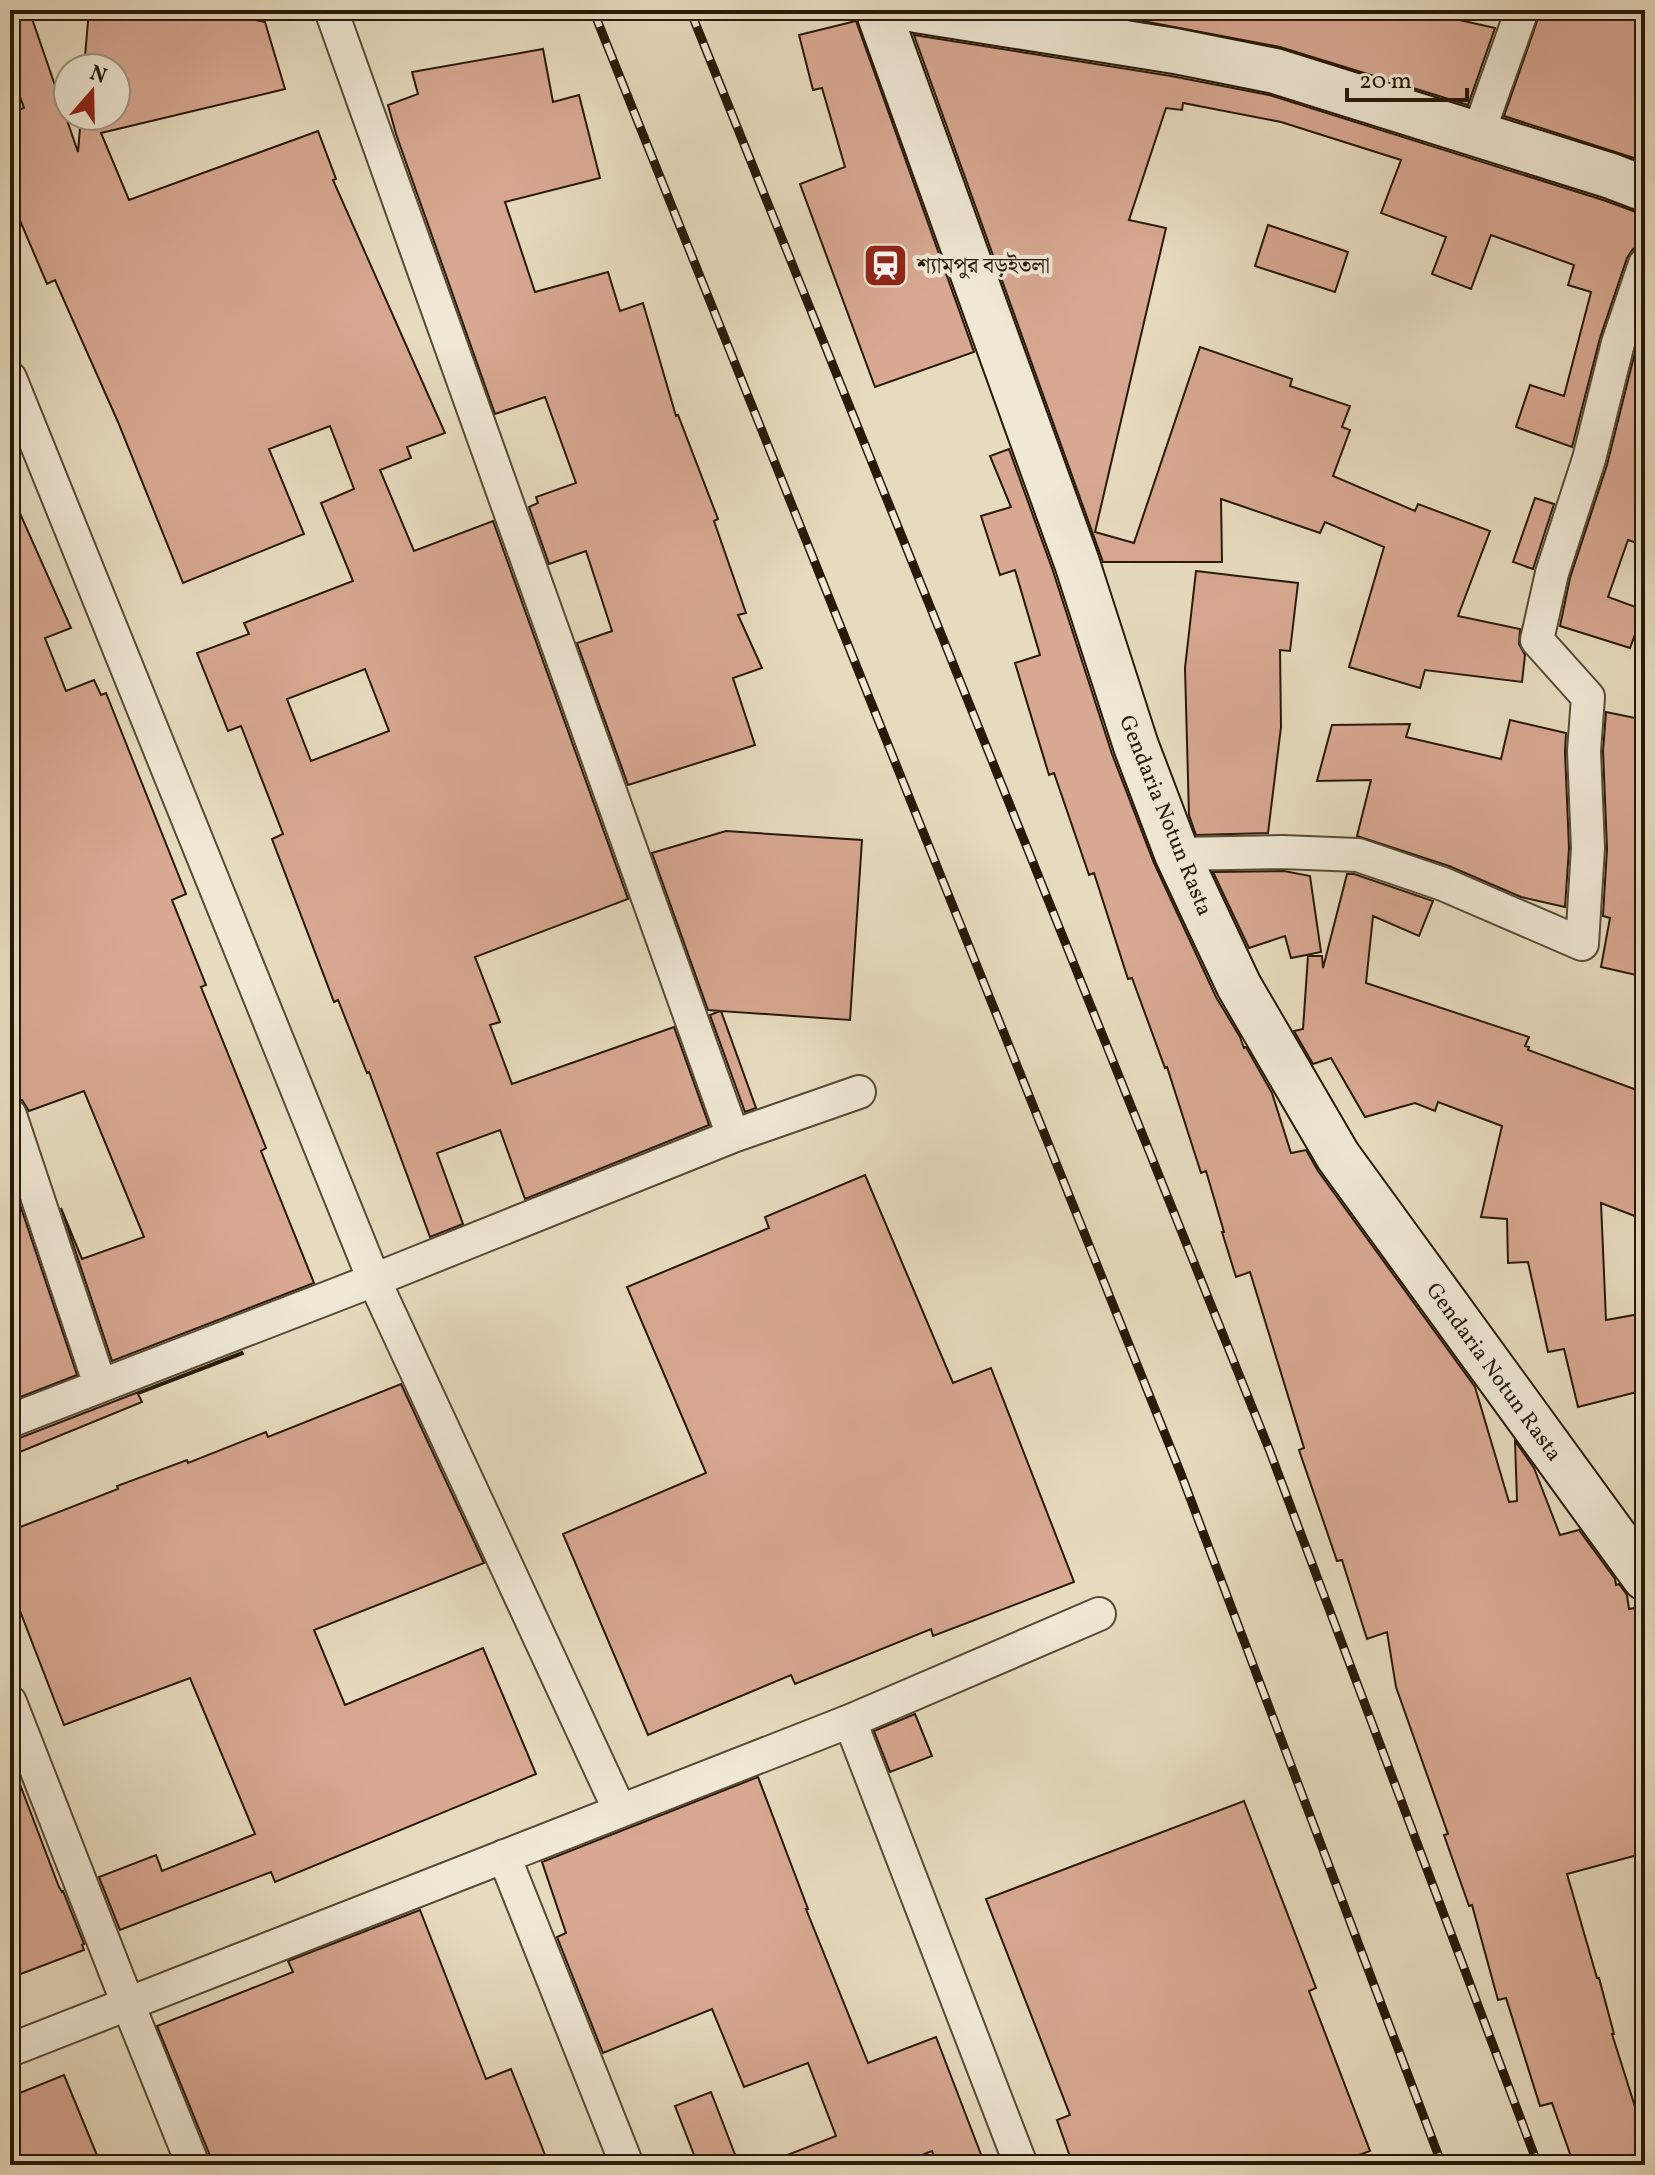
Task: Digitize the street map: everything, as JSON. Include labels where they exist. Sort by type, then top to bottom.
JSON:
[{"type":"main road","name":"Gendaria Notun Rasta","points":[[878,10],[1077,563],[1136,746],[1177,854],[1239,986],[1338,1156],[1645,1578]]},
{"type":"main road","points":[[916,10],[1110,25],[1175,51],[1275,71],[1641,183]]},
{"type":"street","points":[[331,10],[733,1136]]},
{"type":"street","points":[[1478,134],[1522,10]]},
{"type":"street","points":[[1177,854],[1282,852],[1358,855],[1443,884],[1582,944],[1588,848],[1584,751],[1588,697],[1537,640],[1552,573],[1589,459],[1618,343],[1645,264]]},
{"type":"street","points":[[10,378],[374,1280],[620,1811]]},
{"type":"street","points":[[10,1421],[733,1136],[859,1092]]},
{"type":"street","points":[[10,1115],[100,1385]]},
{"type":"street","points":[[10,2050],[850,1721],[1099,1614]]},
{"type":"street","points":[[10,1702],[193,2165]]},
{"type":"street","points":[[850,1721],[1021,2165]]},
{"type":"street","points":[[504,1856],[627,2165]]},
{"type":"building","points":[[10,10],[29,10],[52,77],[52,132],[71,132],[78,152],[80,132],[105,132],[101,133],[129,200],[318,131],[336,179],[333,180],[445,433],[407,447],[411,458],[380,470],[414,551],[493,521],[628,899],[475,957],[500,1022],[490,1025],[512,1084],[674,1027],[709,1125],[525,1199],[500,1130],[437,1153],[463,1224],[430,1237],[369,1072],[338,1000],[334,1002],[272,839],[283,834],[241,726],[228,731],[197,653],[249,634],[244,623],[353,581],[321,503],[354,489],[330,426],[269,449],[304,534],[183,583],[118,422],[55,280],[47,284],[10,197],[10,113],[24,108],[10,69]],"holes":[[[365,669],[389,731],[311,761],[287,699]]]},
{"type":"building","points":[[89,10],[209,10],[265,22],[285,89],[132,126],[132,52],[85,52]]},
{"type":"building","points":[[1133,10],[1415,10],[1495,28],[1468,105],[1280,47],[1132,19]]},
{"type":"building","points":[[1541,10],[1645,10],[1645,138],[1637,159],[1504,116]]},
{"type":"building","points":[[856,21],[974,352],[875,387],[800,184],[845,167],[822,88],[813,90],[799,35]]},
{"type":"building","points":[[914,35],[1171,76],[1269,95],[1645,213],[1645,246],[1633,249],[1627,258],[1600,338],[1572,447],[1516,427],[1530,385],[1564,396],[1591,292],[1568,285],[1574,265],[1491,235],[1471,289],[1432,274],[1446,237],[1381,213],[1401,160],[1281,122],[1183,103],[1182,110],[1166,108],[1129,220],[1166,228],[1095,532],[1134,543],[1200,347],[1292,379],[1290,386],[1350,406],[1342,427],[1350,430],[1333,476],[1415,511],[1418,504],[1490,531],[1458,616],[1520,629],[1519,644],[1525,655],[1522,682],[1425,670],[1420,688],[1349,667],[1384,547],[1325,522],[1320,533],[1221,499],[1222,562],[1103,562]]},
{"type":"building","points":[[543,49],[553,102],[579,95],[600,178],[505,202],[535,292],[608,272],[620,311],[643,303],[676,416],[718,519],[714,521],[746,613],[738,615],[762,668],[733,678],[755,745],[628,785],[577,643],[612,631],[586,551],[549,564],[529,507],[538,503],[536,497],[576,483],[545,397],[495,414],[388,105],[418,94],[412,72]]},
{"type":"building","points":[[1268,225],[1348,252],[1335,292],[1255,266]]},
{"type":"building","points":[[1645,323],[1645,517],[1637,543],[1628,540],[1608,597],[1644,610],[1630,648],[1560,626],[1570,578],[1607,465]]},
{"type":"building","points":[[1009,449],[1053,571],[1112,754],[1154,863],[1216,997],[1272,1093],[1291,1153],[1306,1150],[1318,1171],[1475,1387],[1509,1502],[1517,1501],[1515,1441],[1534,1468],[1560,1535],[1579,1530],[1615,1579],[1616,1585],[1619,1584],[1627,1595],[1629,1609],[1645,1606],[1645,1853],[1567,1874],[1637,2113],[1645,2110],[1645,2165],[1574,2165],[1552,2103],[1540,2106],[1506,1998],[1498,2000],[1472,1905],[1469,1906],[1444,1835],[1448,1834],[1396,1687],[1387,1632],[1367,1639],[1342,1560],[1337,1561],[1299,1450],[1304,1448],[1250,1272],[1236,1277],[1206,1171],[1201,1173],[1167,1067],[1132,978],[1128,979],[1094,873],[1089,875],[1054,773],[1049,775],[1015,663],[1040,655],[1015,570],[1000,575],[981,516],[1011,507],[990,456]]},
{"type":"building","points":[[10,491],[71,628],[45,638],[66,691],[94,680],[101,695],[106,693],[186,894],[172,900],[206,985],[201,987],[266,1148],[261,1151],[314,1283],[112,1361],[61,1208],[82,1259],[144,1237],[84,1091],[29,1111],[22,1100],[10,1097]]},
{"type":"building","points":[[1535,498],[1554,504],[1533,569],[1513,562]]},
{"type":"building","points":[[1196,571],[1298,583],[1290,651],[1280,650],[1281,727],[1268,833],[1196,835],[1189,815],[1185,668]]},
{"type":"building","points":[[1606,712],[1645,720],[1645,977],[1601,967],[1610,918],[1603,916],[1607,849],[1603,751]]},
{"type":"building","points":[[1510,720],[1566,733],[1569,848],[1565,907],[1521,897],[1449,866],[1357,836],[1371,780],[1317,781],[1332,725],[1410,724],[1406,737],[1501,759]]},
{"type":"building","points":[[726,831],[862,840],[850,1020],[721,1011],[756,1108],[745,1112],[710,1015],[720,1011],[708,1010],[652,853]]},
{"type":"building","points":[[1284,871],[1310,876],[1321,952],[1291,958],[1285,936],[1249,948],[1213,872]]},
{"type":"building","points":[[1347,874],[1433,901],[1419,936],[1373,916],[1366,983],[1529,1037],[1525,1046],[1529,1047],[1528,1050],[1645,1093],[1645,1220],[1601,1203],[1606,1320],[1645,1313],[1645,1390],[1578,1407],[1564,1349],[1548,1352],[1528,1262],[1508,1263],[1507,1219],[1481,1217],[1502,1126],[1438,1102],[1435,1111],[1415,1103],[1365,1117],[1331,1058],[1313,1064],[1294,1031],[1303,1029],[1308,956],[1322,956],[1323,968]]},
{"type":"building","points":[[10,1175],[77,1375],[10,1401]]},
{"type":"building","points":[[865,1175],[953,1383],[991,1368],[1074,1582],[933,1636],[931,1629],[795,1684],[791,1675],[648,1735],[563,1534],[706,1473],[627,1287],[769,1228],[765,1217]]},
{"type":"building","points":[[242,1352],[138,1394],[142,1402],[10,1456],[10,1440]]},
{"type":"building","points":[[401,1384],[484,1563],[314,1630],[345,1705],[483,1648],[536,1774],[275,1882],[271,1872],[120,1930],[99,1877],[156,1855],[162,1871],[255,1834],[190,1678],[64,1725],[10,1585],[10,1531],[118,1489],[117,1486],[187,1460],[188,1463],[266,1432],[268,1437]]},
{"type":"building","points":[[915,1714],[932,1756],[890,1772],[874,1731]]},
{"type":"building","points":[[10,1766],[13,1766],[84,1950],[10,1978]]},
{"type":"building","points":[[758,1777],[806,1909],[868,2063],[936,2037],[985,2165],[937,2165],[932,2151],[896,2165],[768,2165],[836,2136],[808,2063],[744,2087],[712,2009],[603,2053],[557,1937],[566,1933],[542,1862]]},
{"type":"building","points":[[1244,1801],[1316,1988],[1309,1991],[1370,2151],[1332,2165],[1073,2165],[1057,2120],[1070,2115],[986,1899]]},
{"type":"building","points":[[420,1910],[486,2079],[511,2069],[549,2165],[212,2165],[157,2026],[293,1972],[288,1961]]},
{"type":"building","points":[[64,2075],[101,2165],[10,2165],[10,2097]]},
{"type":"building","points":[[711,2092],[739,2165],[698,2165],[675,2106]]},
{"type":"railway","points":[[593,10],[1181,1474],[1442,2165]]},
{"type":"railway","points":[[690,10],[1269,1449],[1538,2165]]},
{"type":"place","name":"শ্যামপুর বড়ইতলা","points":[[886,265]]}]
